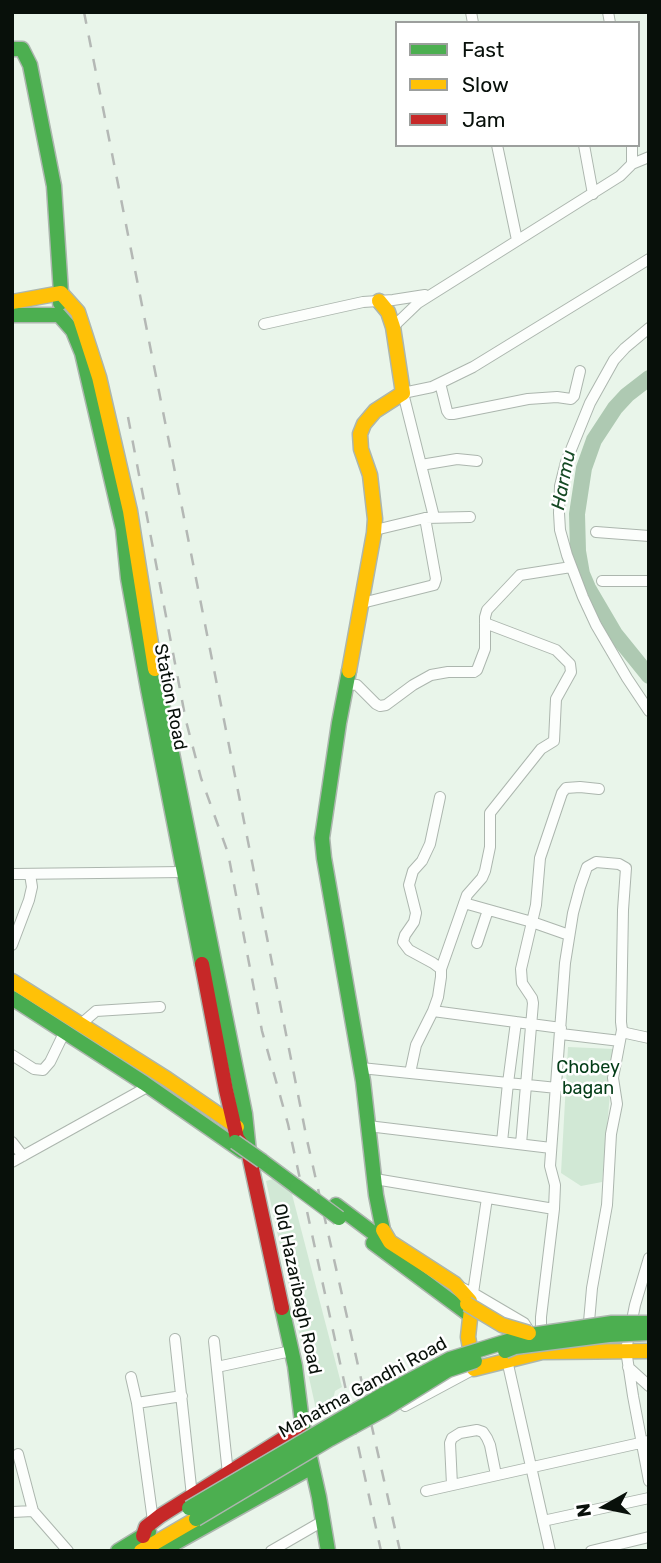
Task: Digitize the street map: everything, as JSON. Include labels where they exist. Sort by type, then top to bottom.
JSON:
[{"type":"street","points":[[12,49],[22,49],[30,65],[54,186],[61,293],[59,315],[12,315]]},
{"type":"street","points":[[497,147],[517,240]]},
{"type":"street","points":[[584,147],[593,194]]},
{"type":"street","points":[[632,147],[632,164]]},
{"type":"street","points":[[393,327],[429,295],[593,194],[620,176],[632,164],[649,157]]},
{"type":"street","points":[[474,1369],[468,1337],[470,1301],[455,1284],[390,1242],[383,1229],[374,1179],[361,1068],[324,858],[322,838],[331,774],[375,519],[370,475],[361,449],[360,434],[364,424],[375,411],[392,399],[403,393],[432,387],[473,367],[649,259]]},
{"type":"street","points":[[12,302],[61,293]]},
{"type":"street","points":[[61,293],[78,312],[99,377],[130,511],[159,694],[242,1101],[237,1134]]},
{"type":"street","points":[[264,324],[363,302],[429,295]]},
{"type":"street","points":[[362,603],[436,583],[421,465],[403,393],[393,327],[388,312],[379,301]]},
{"type":"street","name":"Station Road","points":[[59,315],[73,331],[82,353],[123,529],[128,578],[141,652],[237,1134]]},
{"type":"street","points":[[649,328],[614,360],[599,386],[570,448],[560,491],[561,530],[576,583],[596,625],[649,712]]},
{"type":"street","points":[[440,383],[447,411],[453,414],[528,399],[571,399],[580,371]]},
{"type":"street","points":[[421,465],[457,459],[477,461]]},
{"type":"street","points":[[374,530],[429,517],[470,517]]},
{"type":"street","points":[[596,532],[649,536]]},
{"type":"street","points":[[346,684],[357,685],[380,706],[386,705],[431,675],[474,672],[479,667],[485,649],[487,610],[520,575],[571,566]]},
{"type":"street","points":[[602,581],[649,581]]},
{"type":"street","points":[[410,1073],[416,1045],[433,1011],[440,986],[441,969],[464,903],[469,891],[485,871],[490,847],[489,813],[541,750],[554,741],[556,699],[572,672],[570,664],[556,650],[485,623]]},
{"type":"street","points":[[521,1144],[532,998],[524,988],[521,976],[537,897],[540,858],[566,788],[572,786],[599,789]]},
{"type":"street","points":[[440,797],[430,844],[410,878],[410,892],[416,905],[416,913],[403,942],[409,950],[441,969]]},
{"type":"street","points":[[542,1352],[541,1317],[556,1196],[550,1166],[565,963],[576,903],[587,867],[596,862],[623,865],[626,873],[621,1035],[613,1078],[617,1104],[611,1134],[607,1205],[590,1299],[587,1350]]},
{"type":"street","points":[[12,874],[184,872]]},
{"type":"street","points":[[12,945],[29,900],[32,887],[30,874]]},
{"type":"street","points":[[464,903],[569,934]]},
{"type":"street","points":[[477,943],[488,910]]},
{"type":"street","points":[[12,983],[203,1108],[237,1134]]},
{"type":"street","points":[[12,983],[167,1079],[237,1134],[257,1156]]},
{"type":"street","points":[[12,992],[237,1134]]},
{"type":"street","points":[[12,998],[296,1181],[469,1303],[524,1324],[542,1352]]},
{"type":"street","points":[[81,1024],[96,1011],[160,1007]]},
{"type":"street","points":[[433,1011],[531,1024],[561,1031],[621,1035],[626,1033],[649,1038]]},
{"type":"street","points":[[502,1142],[516,1022]]},
{"type":"street","points":[[12,1055],[34,1069],[43,1070],[50,1062],[65,1031]]},
{"type":"street","points":[[361,1068],[557,1088]]},
{"type":"street","points":[[12,1162],[149,1086]]},
{"type":"street","points":[[368,1126],[551,1148]]},
{"type":"street","points":[[12,1142],[23,1156]]},
{"type":"street","name":"Old Hazaribagh Road","points":[[257,1156],[301,1403],[302,1422],[328,1551]]},
{"type":"street","points":[[374,1179],[554,1209]]},
{"type":"street","points":[[469,1303],[486,1198]]},
{"type":"street","points":[[649,1258],[626,1350],[645,1442],[649,1481]]},
{"type":"street","points":[[455,1284],[480,1321],[520,1338],[649,1328]]},
{"type":"street","points":[[632,1318],[649,1316]]},
{"type":"street","name":"Mahatma Gandhi Road","points":[[118,1551],[150,1547],[192,1508],[330,1439],[448,1370],[515,1347],[649,1328]]},
{"type":"street","points":[[175,1339],[192,1508]]},
{"type":"street","points":[[214,1341],[228,1474]]},
{"type":"street","points":[[217,1367],[291,1351]]},
{"type":"street","points":[[405,1406],[474,1369],[542,1352],[649,1351]]},
{"type":"street","points":[[507,1360],[550,1551]]},
{"type":"street","points":[[628,1367],[649,1386]]},
{"type":"street","points":[[131,1377],[153,1521]]},
{"type":"street","points":[[137,1403],[182,1396]]},
{"type":"street","points":[[302,1422],[297,1430],[228,1474],[192,1508],[153,1521],[146,1528],[150,1547],[204,1528],[312,1467]]},
{"type":"street","points":[[452,1485],[450,1443],[452,1438],[460,1433],[477,1430],[483,1432],[490,1445],[496,1475]]},
{"type":"street","points":[[426,1491],[645,1442]]},
{"type":"street","points":[[18,1454],[33,1511],[68,1551]]},
{"type":"street","points":[[543,1521],[649,1498]]},
{"type":"street","points":[[12,1512],[33,1511]]},
{"type":"street","points":[[271,1551],[323,1521]]},
{"type":"street","points":[[591,1551],[649,1538]]},
{"type":"green space","name":"Chobey bagan","points":[[568,1047],[614,1049],[602,1182],[581,1186],[561,1173]]},
{"type":"green space","points":[[287,1175],[342,1387],[335,1391],[330,1411],[317,1414],[266,1181]]},
{"type":"waterway","name":"Harmu","points":[[649,378],[615,408],[594,440],[584,468],[577,514],[578,551],[582,574],[588,588],[615,634],[649,676]]},
{"type":"railway","points":[[84,12],[307,1140],[400,1551]]},
{"type":"railway","points":[[128,417],[186,721],[201,778],[228,853],[262,1031],[288,1124],[381,1551]]},
{"type":"traffic: fast","points":[[12,49],[22,49],[30,65],[54,186],[60,303]]},
{"type":"traffic: fast","points":[[12,315],[59,315],[73,331],[82,353],[123,529],[128,578],[148,689],[202,964]]},
{"type":"traffic: fast","points":[[155,669],[245,1114],[249,1152]]},
{"type":"traffic: fast","points":[[349,671],[322,838],[363,1081],[376,1195],[383,1230]]},
{"type":"traffic: fast","points":[[12,998],[144,1083],[242,1151]]},
{"type":"traffic: fast","points":[[235,1142],[262,1161]]},
{"type":"traffic: fast","points":[[262,1161],[297,1187]]},
{"type":"traffic: fast","points":[[297,1187],[339,1218]]},
{"type":"traffic: fast","points":[[336,1205],[388,1244]]},
{"type":"traffic: fast","points":[[373,1243],[467,1313]]},
{"type":"traffic: fast","points":[[282,1308],[328,1551]]},
{"type":"traffic: fast","points":[[189,1508],[382,1395],[450,1359],[524,1336],[612,1323],[649,1323]]},
{"type":"traffic: fast","points":[[505,1351],[515,1347],[609,1335],[649,1333]]},
{"type":"traffic: fast","points":[[196,1519],[448,1370],[475,1361]]},
{"type":"traffic: fast","points":[[161,1551],[312,1467]]},
{"type":"traffic: fast","points":[[118,1551],[149,1532]]},
{"type":"traffic: slow","points":[[12,302],[61,293],[78,312],[99,377],[130,511],[155,669]]},
{"type":"traffic: slow","points":[[349,671],[375,519],[370,475],[361,449],[360,434],[364,424],[375,411],[403,393],[393,327],[388,312],[379,301]]},
{"type":"traffic: slow","points":[[12,981],[167,1079],[237,1127]]},
{"type":"traffic: slow","points":[[383,1230],[390,1242],[455,1284],[470,1301],[468,1337],[474,1369],[542,1352],[649,1351]]},
{"type":"traffic: slow","points":[[467,1304],[502,1325],[529,1333]]},
{"type":"traffic: slow","points":[[141,1551],[196,1519]]},
{"type":"traffic: jam","points":[[202,964],[237,1138],[249,1155],[282,1308]]},
{"type":"traffic: jam","points":[[143,1536],[146,1527],[160,1516],[297,1430],[302,1422]]}]
